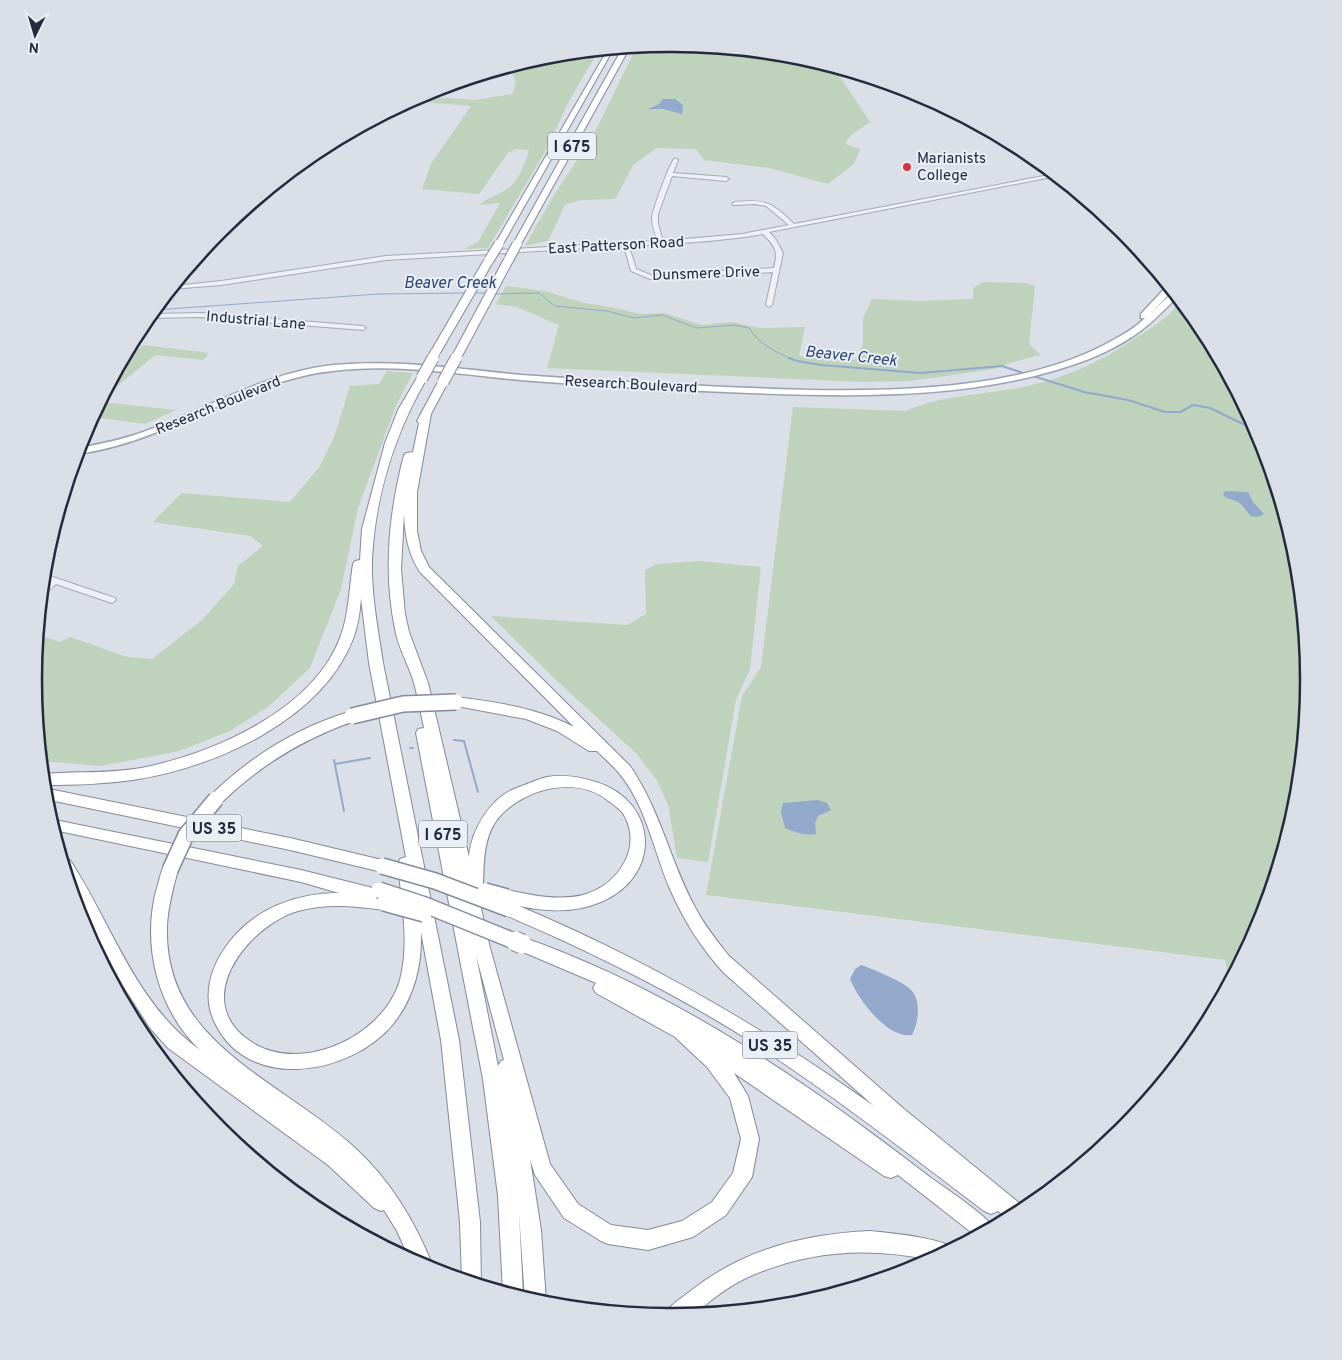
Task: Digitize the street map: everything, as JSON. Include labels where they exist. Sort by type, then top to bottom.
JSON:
[{"type":"highway","name":"I 675","points":[[513,1288],[508,1196],[492,1079],[401,629],[395,584],[395,537],[400,494],[418,431],[426,413],[517,244],[623,54]]},
{"type":"highway","name":"I 675","points":[[472,1276],[470,1222],[450,1040],[368,608],[366,561],[370,521],[381,473],[402,413],[607,55]]},
{"type":"highway","points":[[426,413],[412,490],[409,520],[411,537],[422,565],[434,580],[619,764],[634,784],[647,810],[685,904],[699,929],[717,954],[755,992],[1011,1209]]},
{"type":"highway","points":[[51,779],[113,778],[178,765],[212,753],[242,739],[294,706],[328,671],[346,642],[355,613],[359,567],[370,521]]},
{"type":"highway","points":[[401,629],[421,683],[482,948],[498,1000],[542,1168],[548,1181],[564,1204],[584,1223],[610,1235],[625,1238],[655,1239],[688,1230],[719,1209],[731,1195],[746,1162],[749,1145],[748,1127],[739,1097],[722,1071],[681,1031]]},
{"type":"highway","points":[[418,1256],[405,1225],[376,1183],[350,1156],[310,1123],[208,1049],[185,1021],[169,992],[162,972],[158,947],[158,919],[170,870],[186,835],[216,799],[242,774],[280,748],[316,729],[352,716],[403,704],[456,702],[517,711],[549,722],[591,745],[617,767],[632,785],[647,810]]},
{"type":"highway","points":[[482,948],[474,878],[474,859],[484,825],[498,806],[513,795],[531,786],[568,781],[600,788],[616,798],[629,811],[637,829],[637,849],[626,874],[610,889],[587,901],[565,906],[508,903]]},
{"type":"highway","points":[[383,897],[298,902],[273,913],[250,930],[232,949],[225,962],[218,985],[218,1008],[222,1020],[235,1040],[266,1058],[296,1061],[311,1060],[329,1056],[356,1044],[378,1029],[396,1007],[408,980],[412,942],[400,783]]},
{"type":"highway","name":"US 35","points":[[54,795],[290,844],[382,866],[508,903],[620,959],[760,1038],[844,1095],[1003,1213]]},
{"type":"highway","name":"US 35","points":[[59,820],[265,862],[383,897],[434,909],[520,947],[602,978],[694,1025],[858,1132],[978,1228]]},
{"type":"highway","points":[[60,826],[301,876],[383,897],[520,947],[589,981],[681,1031],[759,1078],[976,1229]]},
{"type":"highway","points":[[78,886],[141,1004],[160,1029],[174,1042],[335,1159],[405,1225]]},
{"type":"highway","points":[[498,1000],[531,1230],[535,1293]]},
{"type":"highway","points":[[685,1308],[703,1292],[738,1271],[772,1256],[806,1246],[864,1240],[914,1245],[935,1251]]},
{"type":"main road","name":"Research Boulevard","points":[[88,443],[115,438],[152,426],[263,379],[310,367],[363,361],[396,361],[660,382],[784,387],[866,388],[917,386],[1002,374],[1038,365],[1087,349],[1131,326],[1150,312],[1166,293]]},
{"type":"main road","name":"Research Boulevard","points":[[86,449],[126,441],[154,431],[285,377],[330,368],[395,366],[658,386],[848,393],[932,390],[1012,378],[1080,359],[1112,345],[1147,324],[1172,299]]},
{"type":"street","points":[[661,242],[654,214],[675,160]]},
{"type":"street","points":[[669,174],[726,179]]},
{"type":"street","name":"East Patterson Road","points":[[180,287],[221,283],[386,258],[722,238],[765,232],[1048,176]]},
{"type":"street","points":[[735,204],[768,203],[794,226]]},
{"type":"street","points":[[765,232],[779,250],[777,270],[769,305]]},
{"type":"street","name":"Dunsmere Drive","points":[[626,244],[633,270],[650,277],[777,270]]},
{"type":"street","name":"Industrial Lane","points":[[159,316],[201,315],[363,328]]},
{"type":"street","points":[[51,580],[112,600]]},
{"type":"street","points":[[50,585],[55,581]]},
{"type":"green space","points":[[634,53],[712,53],[753,57],[834,73],[839,74],[870,122],[851,135],[845,144],[860,149],[854,164],[828,184],[769,168],[704,160],[696,149],[657,148],[634,164],[615,199],[581,200],[565,205],[548,241],[525,246],[552,198],[593,136]]},
{"type":"green space","points":[[595,56],[569,101],[545,152],[488,248],[464,249],[478,242],[500,203],[479,205],[511,186],[520,174],[529,150],[516,149],[508,153],[479,194],[422,189],[431,164],[471,106],[423,102],[435,97],[475,100],[512,94],[516,82],[512,73],[548,64]]},
{"type":"green space","points":[[982,282],[1026,283],[1035,286],[1029,344],[1041,355],[994,369],[911,381],[863,382],[547,368],[559,325],[517,307],[496,304],[506,286],[545,291],[584,303],[640,314],[664,313],[702,325],[732,322],[759,328],[805,327],[799,356],[855,360],[863,344],[863,318],[872,299],[919,301],[973,299],[973,288]]},
{"type":"green space","points":[[1176,307],[1194,331],[1215,366],[1235,402],[1252,439],[1278,517],[1294,598],[1298,639],[1300,680],[1298,721],[1287,803],[1278,843],[1266,882],[1252,921],[1227,972],[1225,960],[706,895],[742,696],[761,667],[793,407],[906,411],[933,402],[1018,388],[1050,380],[1080,369],[1109,355],[1161,321]]},
{"type":"green space","points":[[143,345],[209,353],[203,360],[155,355],[115,388],[136,351]]},
{"type":"green space","points":[[387,371],[413,373],[397,403],[358,508],[341,589],[310,668],[268,707],[230,731],[179,751],[101,766],[48,762],[42,680],[44,637],[60,642],[70,637],[127,657],[152,659],[202,620],[234,584],[238,566],[263,546],[251,536],[153,522],[182,493],[290,502],[320,466],[334,437],[350,386],[379,384]]},
{"type":"green space","points":[[107,403],[176,410],[145,424],[100,418]]},
{"type":"green space","points":[[699,561],[761,567],[750,669],[736,700],[708,862],[677,858],[668,805],[658,782],[637,754],[556,680],[491,616],[627,625],[646,614],[645,570],[656,564]]},
{"type":"water","points":[[663,99],[675,99],[683,105],[682,114],[663,109],[648,109],[659,104]]},
{"type":"water","points":[[1225,491],[1248,492],[1253,502],[1264,514],[1255,517],[1251,516],[1238,502],[1223,495]]},
{"type":"water","points":[[818,800],[827,803],[831,810],[818,816],[815,823],[816,834],[804,834],[785,828],[781,812],[783,803]]},
{"type":"water","points":[[861,965],[901,983],[911,990],[918,1006],[916,1025],[912,1035],[902,1035],[893,1031],[867,1007],[850,979],[855,969]]},
{"type":"waterway","name":"Beaver Creek","points":[[163,309],[378,294],[467,293]]},
{"type":"waterway","name":"Beaver Creek","points":[[474,293],[486,293]]},
{"type":"waterway","name":"Beaver Creek","points":[[494,294],[539,293],[555,306],[607,311],[634,318],[662,315],[697,328],[735,325],[749,328],[763,343],[792,359]]},
{"type":"waterway","name":"Beaver Creek","points":[[789,358],[821,365],[921,373],[1002,366],[1026,374]]},
{"type":"waterway","name":"Beaver Creek","points":[[1033,376],[1084,392],[1128,400],[1165,412],[1180,412],[1193,405],[1210,408],[1245,424]]},
{"type":"waterway","points":[[454,740],[464,741],[478,792]]},
{"type":"waterway","points":[[335,764],[370,758]]},
{"type":"waterway","points":[[334,760],[344,811]]},
{"type":"place","name":"Marianists College","points":[[907,167]]}]
